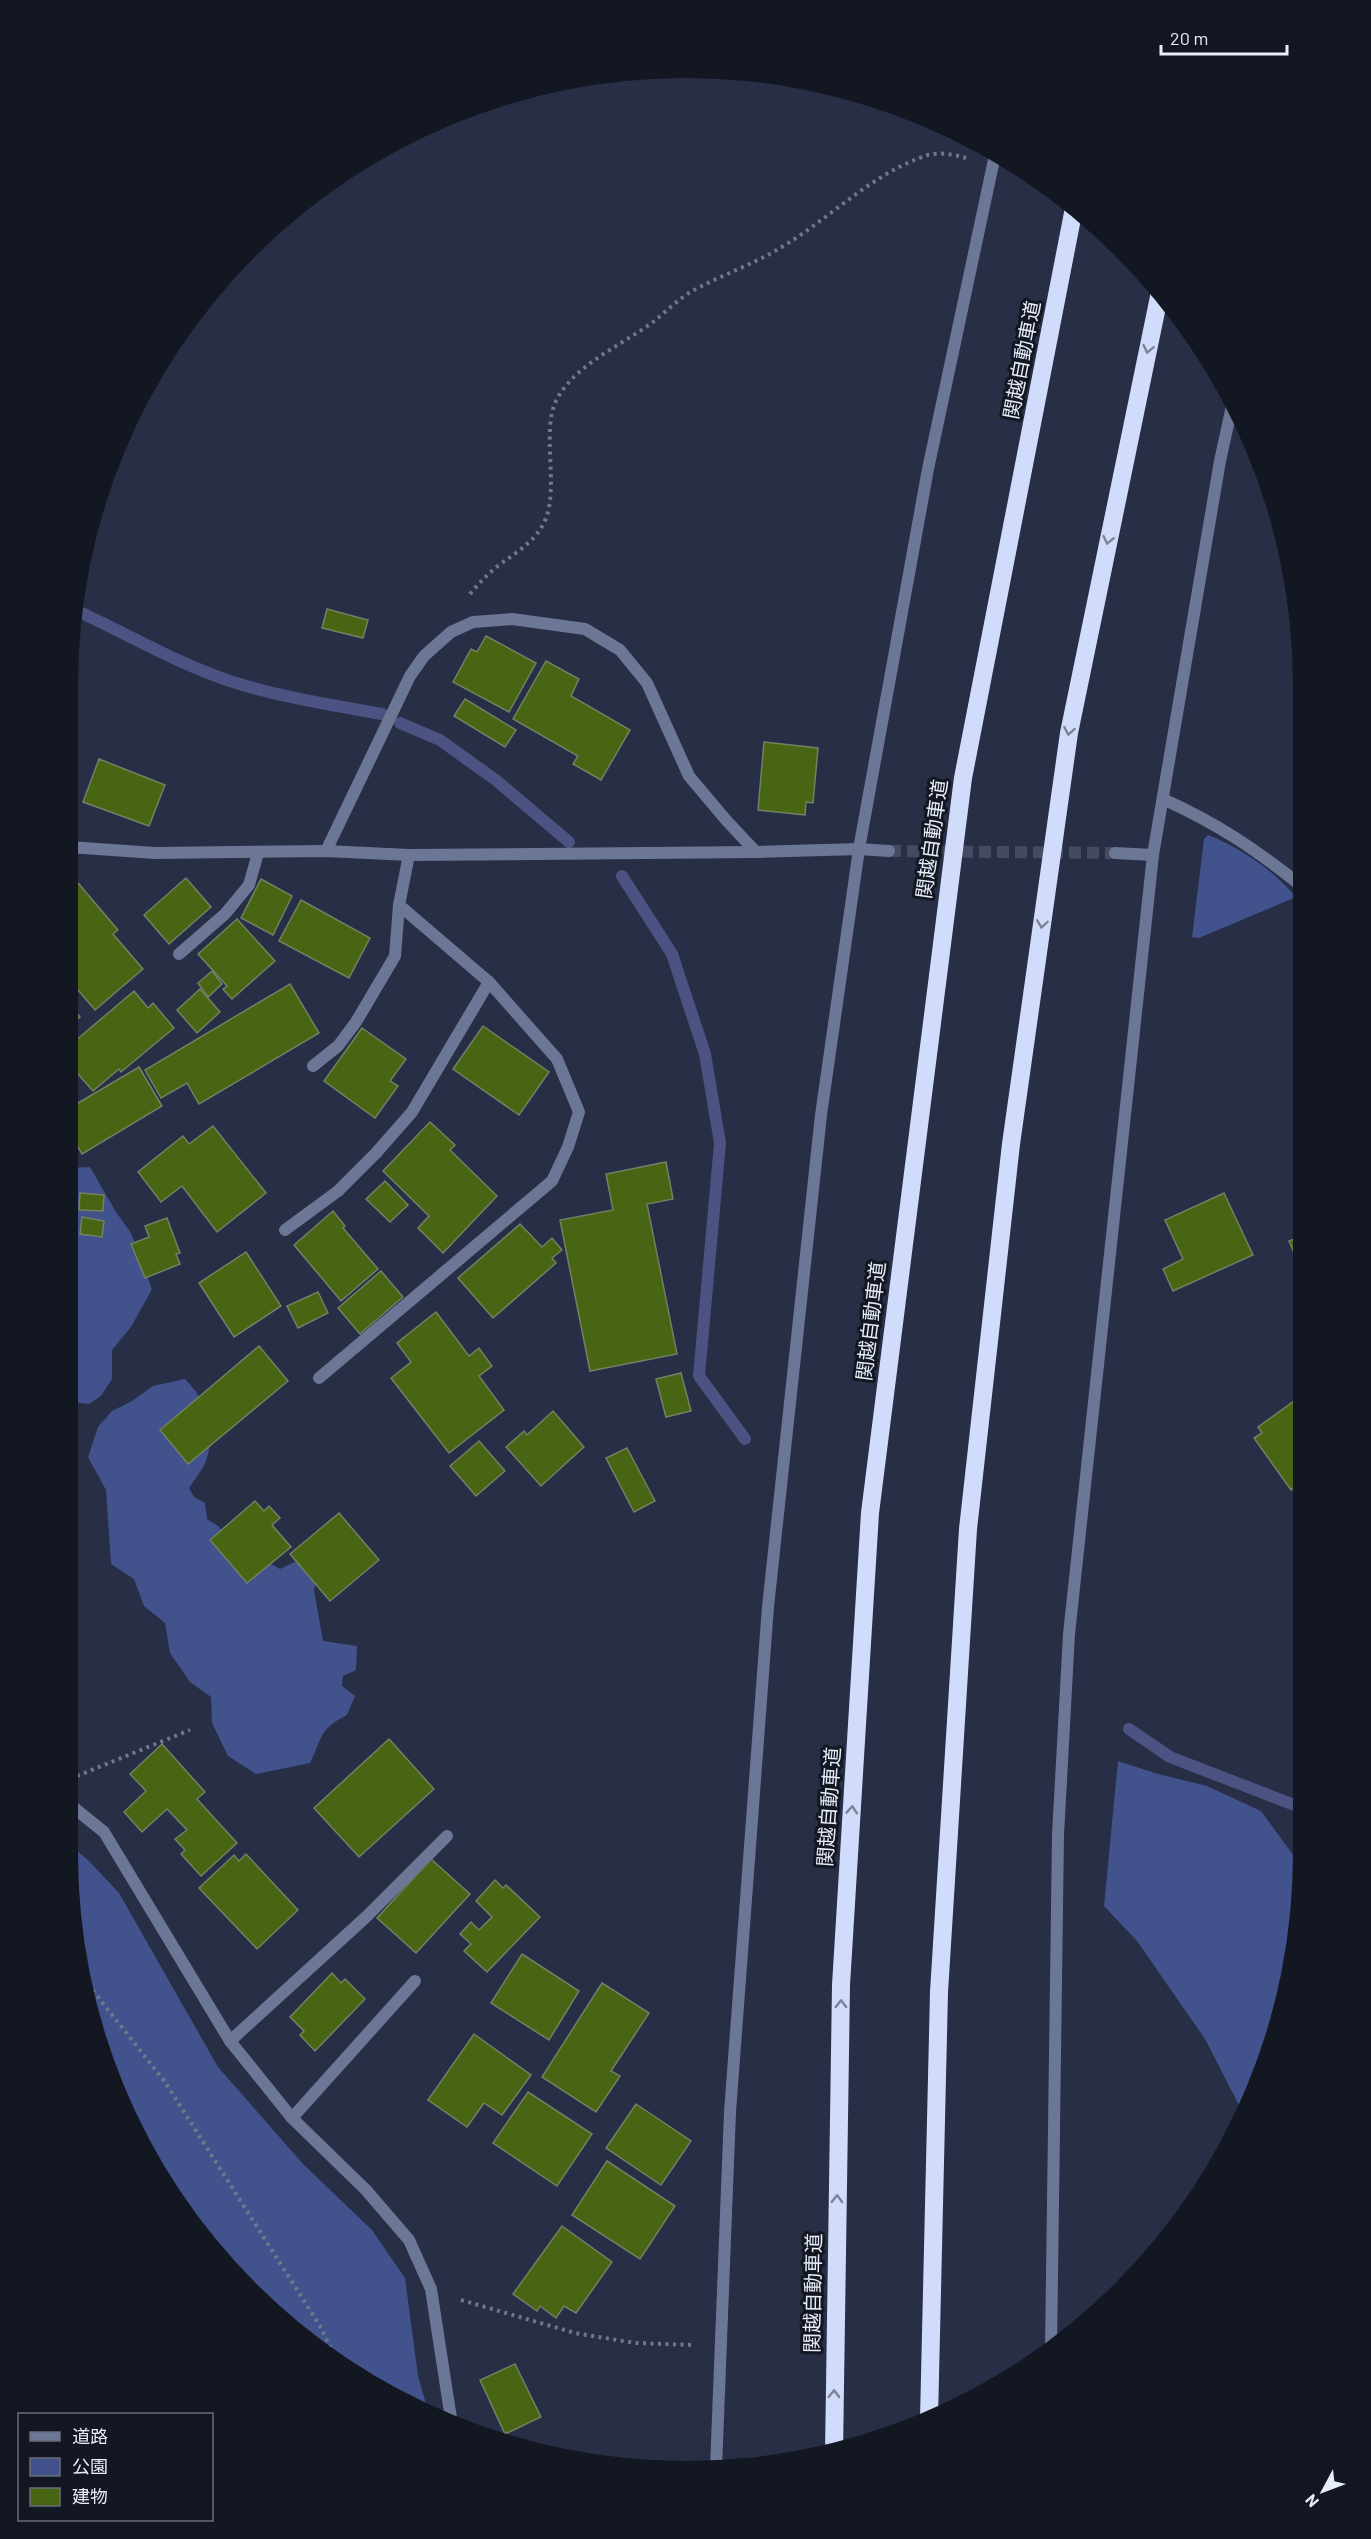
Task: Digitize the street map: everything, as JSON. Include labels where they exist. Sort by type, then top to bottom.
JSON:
[{"type":"highway","name":"関越自動車道","points":[[834,2442],[841,1985],[870,1513],[963,778],[1072,218]]},
{"type":"highway","points":[[929,2410],[939,1992],[969,1517],[1011,1144],[1069,733],[1157,304]]},
{"type":"street","points":[[716,2460],[730,2112],[768,1607],[821,1115],[859,849],[926,481],[993,161]]},
{"type":"street","points":[[1051,2338],[1058,1835],[1069,1634],[1153,855],[1220,461],[1230,416]]},
{"type":"street","points":[[326,851],[410,676],[424,656],[451,632],[473,622],[512,619],[585,629],[620,650],[647,683],[689,776],[756,852]]},
{"type":"street","points":[[1163,799],[1233,834],[1293,879]]},
{"type":"street","points":[[78,848],[155,853],[326,851],[409,855],[859,849],[889,851]]},
{"type":"street","points":[[179,954],[225,914],[249,885],[258,853]]},
{"type":"street","points":[[1115,853],[1153,855]]},
{"type":"street","points":[[313,1066],[338,1046],[356,1022],[395,956],[399,905],[409,855]]},
{"type":"street","points":[[319,1378],[552,1181],[568,1147],[579,1112],[557,1059],[489,982],[399,905]]},
{"type":"street","points":[[285,1230],[338,1191],[412,1112],[489,982]]},
{"type":"street","points":[[78,1811],[104,1832],[230,2041],[292,2118],[366,2190],[409,2240],[431,2289],[450,2414]]},
{"type":"street","points":[[230,2041],[366,1917],[447,1836]]},
{"type":"street","points":[[292,2118],[415,1981]]},
{"type":"path","points":[[451,632],[466,598],[485,577],[536,536],[546,517],[550,501],[552,413],[557,398],[582,370],[654,321],[695,289],[756,263],[796,238],[841,204],[899,168],[924,156],[950,153],[990,159]]},
{"type":"path","points":[[78,1775],[190,1730]]},
{"type":"path","points":[[95,1995],[165,2082],[320,2326],[329,2345]]},
{"type":"path","points":[[431,2289],[457,2299],[575,2333],[635,2343],[719,2347]]},
{"type":"green space","points":[[1208,835],[1256,861],[1293,894],[1293,898],[1199,938],[1192,937],[1204,839]]},
{"type":"green space","points":[[90,1167],[131,1233],[152,1289],[131,1327],[112,1350],[112,1379],[101,1396],[89,1404],[78,1403],[78,1168]]},
{"type":"green space","points":[[185,1379],[199,1396],[210,1426],[210,1447],[207,1458],[202,1470],[189,1488],[194,1497],[205,1503],[207,1519],[234,1541],[280,1569],[309,1555],[319,1570],[314,1590],[323,1641],[357,1646],[356,1670],[343,1676],[342,1686],[355,1696],[347,1715],[326,1730],[310,1763],[256,1774],[228,1756],[212,1723],[211,1697],[190,1682],[170,1653],[165,1623],[144,1606],[134,1579],[111,1564],[106,1490],[88,1457],[98,1427],[112,1411],[132,1401],[153,1386]]},
{"type":"green space","points":[[1118,1761],[1207,1786],[1261,1811],[1293,1855],[1288,1933],[1281,1972],[1261,2049],[1238,2104],[1205,2039],[1137,1941],[1104,1906]]},
{"type":"green space","points":[[78,1852],[119,1893],[218,2067],[303,2164],[372,2230],[405,2278],[418,2376],[426,2402],[382,2380],[348,2359],[316,2335],[256,2283],[229,2254],[180,2191],[141,2122],[110,2049],[99,2011],[83,1933]]},
{"type":"building","points":[[327,609],[368,620],[363,638],[322,628]]},
{"type":"building","points":[[486,636],[536,663],[509,712],[453,682],[471,649],[477,652]]},
{"type":"building","points":[[546,661],[579,679],[571,696],[630,730],[601,780],[573,764],[578,756],[513,719]]},
{"type":"building","points":[[465,699],[516,730],[505,747],[454,716]]},
{"type":"building","points":[[764,742],[818,748],[813,803],[806,802],[805,815],[758,810]]},
{"type":"building","points":[[99,759],[165,785],[149,826],[83,802]]},
{"type":"building","points":[[186,878],[211,907],[169,944],[144,915]]},
{"type":"building","points":[[261,879],[292,896],[273,935],[241,918]]},
{"type":"building","points":[[78,883],[118,930],[113,934],[143,969],[95,1010],[78,990]]},
{"type":"building","points":[[301,900],[370,938],[349,978],[279,941]]},
{"type":"building","points":[[237,919],[275,961],[232,999],[223,989],[227,986],[198,954]]},
{"type":"building","points":[[212,971],[222,984],[208,997],[198,983]]},
{"type":"building","points":[[290,984],[319,1033],[199,1104],[187,1083],[161,1098],[145,1070]]},
{"type":"building","points":[[200,989],[220,1012],[197,1033],[177,1010]]},
{"type":"building","points":[[134,991],[148,1008],[153,1003],[174,1028],[121,1072],[119,1069],[93,1091],[78,1074],[78,1039]]},
{"type":"building","points":[[483,1026],[549,1072],[519,1115],[453,1069]]},
{"type":"building","points":[[362,1028],[406,1059],[390,1081],[398,1086],[375,1118],[324,1081]]},
{"type":"building","points":[[139,1067],[162,1106],[82,1154],[78,1147],[78,1103]]},
{"type":"building","points":[[430,1122],[455,1145],[450,1150],[497,1196],[443,1253],[418,1228],[429,1216],[383,1171]]},
{"type":"building","points":[[213,1126],[266,1193],[217,1232],[182,1186],[161,1202],[138,1172],[183,1136],[189,1144]]},
{"type":"building","points":[[666,1162],[673,1199],[647,1204],[677,1354],[590,1371],[560,1220],[613,1210],[606,1174]]},
{"type":"building","points":[[385,1181],[408,1205],[390,1222],[366,1199]]},
{"type":"building","points":[[80,1193],[104,1195],[103,1211],[79,1210]]},
{"type":"building","points":[[1224,1193],[1253,1255],[1173,1291],[1163,1269],[1183,1259],[1165,1220]]},
{"type":"building","points":[[333,1211],[345,1226],[343,1228],[378,1269],[341,1301],[294,1245]]},
{"type":"building","points":[[82,1217],[104,1221],[102,1237],[80,1234]]},
{"type":"building","points":[[167,1218],[180,1253],[176,1254],[180,1264],[145,1278],[131,1244],[149,1237],[145,1226]]},
{"type":"building","points":[[520,1224],[542,1247],[552,1238],[562,1250],[552,1258],[556,1263],[493,1318],[458,1278]]},
{"type":"building","points":[[246,1252],[281,1306],[234,1337],[199,1283]]},
{"type":"building","points":[[381,1271],[403,1297],[360,1334],[338,1308]]},
{"type":"building","points":[[318,1292],[328,1313],[298,1328],[287,1306]]},
{"type":"building","points":[[436,1312],[469,1356],[479,1348],[492,1366],[479,1376],[504,1410],[449,1453],[391,1378],[411,1362],[397,1343]]},
{"type":"building","points":[[259,1346],[288,1381],[188,1464],[160,1430]]},
{"type":"building","points":[[681,1373],[691,1411],[666,1417],[656,1379]]},
{"type":"building","points":[[1293,1402],[1293,1489],[1291,1490],[1254,1438],[1262,1433],[1258,1427]]},
{"type":"building","points":[[553,1411],[584,1447],[541,1486],[506,1447],[524,1431],[527,1435]]},
{"type":"building","points":[[479,1441],[505,1471],[476,1496],[450,1466]]},
{"type":"building","points":[[627,1448],[655,1501],[634,1512],[606,1458]]},
{"type":"building","points":[[255,1501],[264,1511],[269,1506],[280,1518],[272,1525],[291,1547],[247,1583],[210,1540]]},
{"type":"building","points":[[339,1513],[379,1560],[330,1601],[290,1554]]},
{"type":"building","points":[[389,1739],[434,1789],[359,1857],[314,1808]]},
{"type":"building","points":[[162,1744],[205,1792],[197,1799],[237,1843],[201,1876],[181,1854],[185,1850],[175,1839],[187,1830],[167,1809],[142,1832],[124,1812],[146,1791],[130,1774]]},
{"type":"building","points":[[246,1854],[298,1910],[257,1949],[199,1888],[234,1855],[239,1861]]},
{"type":"building","points":[[431,1859],[470,1894],[416,1953],[377,1918]]},
{"type":"building","points":[[495,1880],[503,1888],[506,1885],[540,1917],[487,1972],[464,1951],[471,1944],[460,1934],[471,1922],[479,1930],[492,1917],[476,1901]]},
{"type":"building","points":[[522,1954],[579,1991],[549,2040],[491,2003]]},
{"type":"building","points":[[332,1973],[341,1983],[345,1979],[365,1999],[315,2051],[300,2035],[304,2031],[290,2017]]},
{"type":"building","points":[[602,1983],[649,2013],[611,2071],[620,2076],[596,2112],[542,2077]]},
{"type":"building","points":[[474,2034],[531,2075],[502,2115],[484,2103],[467,2127],[428,2100]]},
{"type":"building","points":[[528,2092],[592,2134],[557,2186],[493,2143]]},
{"type":"building","points":[[636,2104],[691,2141],[661,2185],[606,2148]]},
{"type":"building","points":[[607,2161],[675,2206],[640,2259],[572,2215]]},
{"type":"building","points":[[562,2226],[612,2262],[576,2313],[564,2306],[556,2318],[540,2306],[537,2311],[513,2294]]},
{"type":"building","points":[[515,2364],[541,2417],[505,2433],[480,2380]]},
{"type":"waterway","points":[[82,614],[171,657],[230,681],[286,696],[382,714]]},
{"type":"waterway","points":[[400,723],[440,740],[497,781],[569,842]]},
{"type":"waterway","points":[[622,876],[672,954],[705,1054],[720,1143],[699,1376],[745,1439]]},
{"type":"waterway","points":[[1129,1729],[1170,1757],[1293,1805]]},
{"type":"tunnel","points":[[889,851],[1115,853]]}]
